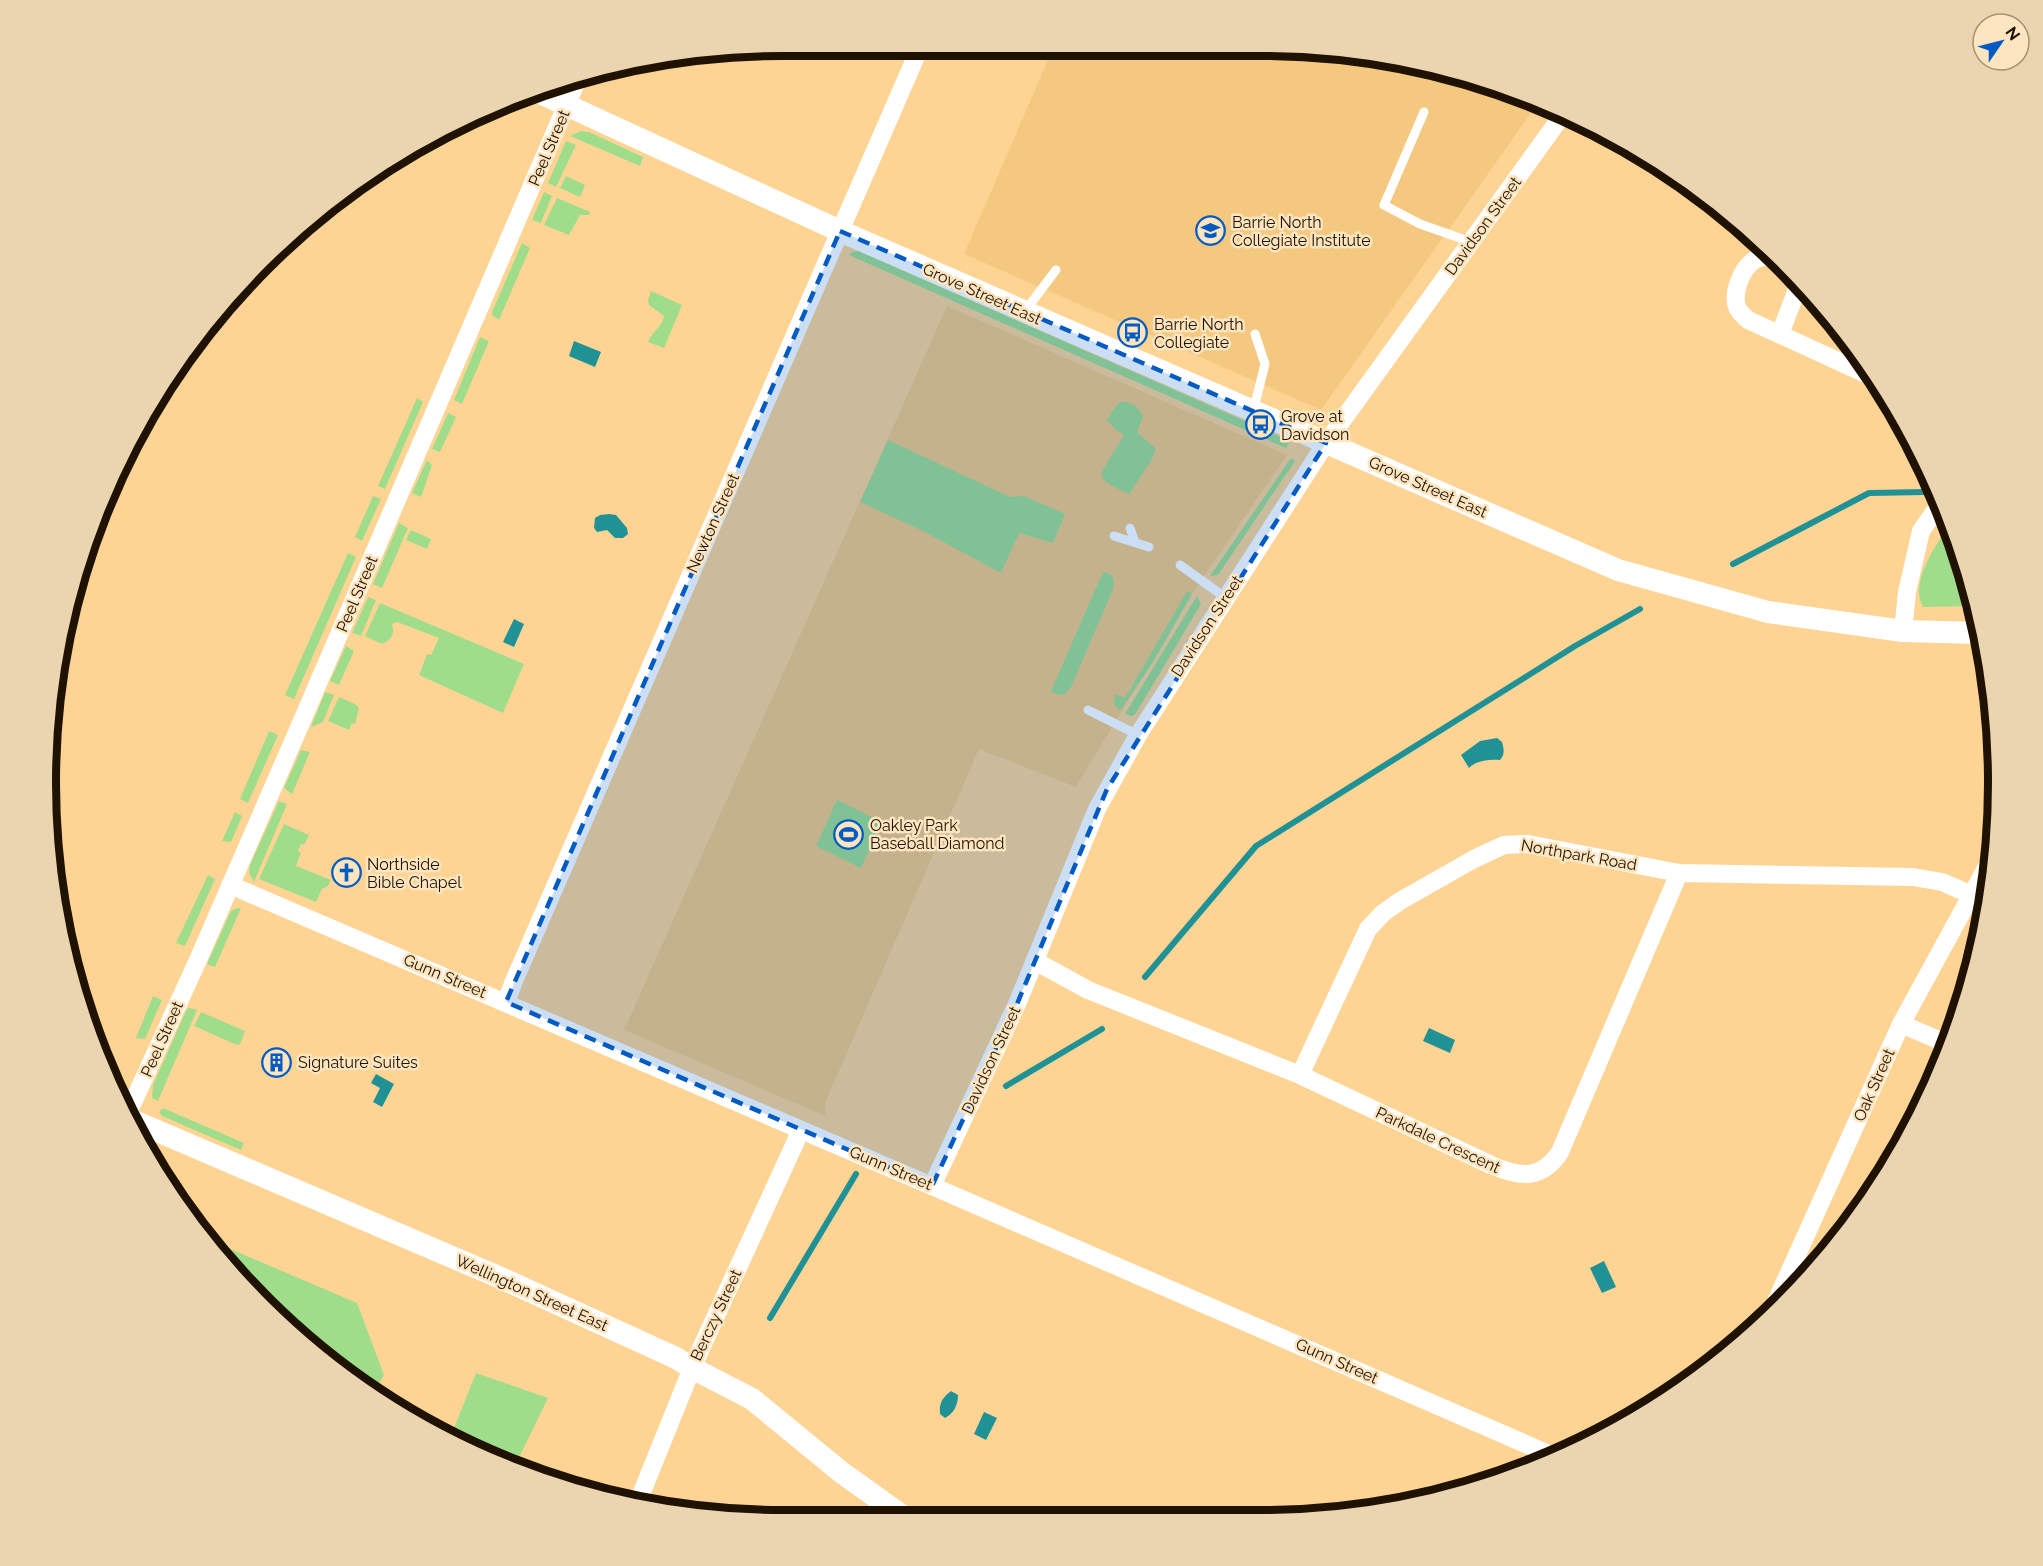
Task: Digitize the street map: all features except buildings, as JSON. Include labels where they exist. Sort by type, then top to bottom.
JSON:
[{"type":"street","name":"Newton Street","points":[[506,1002],[916,56]]},
{"type":"street","name":"Peel Street","points":[[131,1106],[230,885],[574,86]]},
{"type":"street","name":"Grove Street East","points":[[544,96],[840,231],[1617,570],[1768,612],[1903,631],[1972,633]]},
{"type":"street","name":"Davidson Street","points":[[933,1186],[1035,961],[1097,809],[1137,735],[1326,443],[1558,120]]},
{"type":"street","points":[[1761,257],[1745,270],[1735,296],[1738,309],[1748,320],[1860,372]]},
{"type":"street","points":[[1780,334],[1796,292]]},
{"type":"street","points":[[1903,631],[1908,584],[1921,531],[1935,512]]},
{"type":"street","name":"Northpark Road","points":[[1300,1076],[1368,929],[1383,913],[1400,901],[1474,859],[1504,846],[1522,843],[1679,873],[1913,877],[1942,882],[1972,895]]},
{"type":"street","name":"Parkdale Crescent","points":[[1035,961],[1089,990],[1300,1076],[1511,1174],[1527,1174],[1542,1171],[1560,1152],[1679,873]]},
{"type":"street","name":"Oak Street","points":[[1782,1289],[1901,1024],[1981,878]]},
{"type":"street","name":"Gunn Street","points":[[230,885],[933,1186],[1544,1452]]},
{"type":"street","points":[[1901,1024],[1940,1041]]},
{"type":"street","name":"Wellington Street East","points":[[141,1124],[501,1278],[672,1355],[752,1399],[841,1472],[894,1510]]},
{"type":"street","name":"Berczy Street","points":[[640,1497],[692,1368],[801,1130]]},
{"type":"lane","points":[[1424,112],[1383,205],[1419,224],[1471,242]]},
{"type":"lane","points":[[1024,312],[1056,270]]},
{"type":"lane","points":[[1253,412],[1265,364],[1255,334]]},
{"type":"lane","points":[[1130,528],[1135,542]]},
{"type":"lane","points":[[1114,536],[1149,547]]},
{"type":"lane","points":[[1180,565],[1226,598]]},
{"type":"lane","points":[[1089,710],[1137,735]]},
{"type":"highlighted area","points":[[840,231],[1326,443],[1107,789],[1017,1004],[932,1186],[506,1002]]},
{"type":"shaded area","name":"Barrie North Collegiate Institute","points":[[1050,56],[1260,56],[1308,57],[1355,62],[1402,69],[1448,80],[1534,109],[1321,410],[964,254]]},
{"type":"shaded area","points":[[947,306],[1287,455],[1192,594],[1076,787],[979,749],[825,1103],[826,1116],[624,1030]]},
{"type":"green space","points":[[581,131],[589,132],[643,157],[640,166],[570,136]]},
{"type":"green space","points":[[566,141],[576,145],[556,187],[548,183]]},
{"type":"green space","points":[[566,176],[585,185],[580,197],[560,188]]},
{"type":"green space","points":[[544,192],[552,196],[541,223],[532,220]]},
{"type":"green space","points":[[557,198],[590,212],[589,215],[580,215],[569,235],[544,225]]},
{"type":"green space","points":[[522,243],[530,248],[499,320],[492,315],[492,312]]},
{"type":"green space","points":[[859,251],[1290,441],[1286,448],[849,255]]},
{"type":"green space","points":[[651,291],[682,305],[664,348],[648,342],[664,316],[649,305]]},
{"type":"green space","points":[[480,337],[489,341],[462,404],[454,400]]},
{"type":"green space","points":[[417,398],[423,402],[385,489],[378,486]]},
{"type":"green space","points":[[1120,402],[1134,405],[1139,410],[1143,416],[1137,432],[1156,449],[1129,494],[1105,481],[1101,473],[1124,435],[1107,420]]},
{"type":"green space","points":[[448,413],[456,417],[440,452],[432,449]]},
{"type":"green space","points":[[888,440],[1010,497],[1024,496],[1065,514],[1053,543],[1019,533],[1001,573],[923,531],[860,502]]},
{"type":"green space","points":[[1291,458],[1295,461],[1218,575],[1210,576]]},
{"type":"green space","points":[[427,460],[432,465],[421,497],[412,493]]},
{"type":"green space","points":[[373,496],[381,499],[362,541],[355,537]]},
{"type":"green space","points":[[399,523],[408,528],[382,588],[373,584]]},
{"type":"green space","points":[[411,530],[431,539],[427,549],[406,540]]},
{"type":"green space","points":[[1943,534],[1966,606],[1923,607],[1919,586],[1931,553]]},
{"type":"green space","points":[[348,553],[356,557],[294,699],[285,695]]},
{"type":"green space","points":[[1103,572],[1111,574],[1114,580],[1113,589],[1071,687],[1065,694],[1058,695],[1051,691]]},
{"type":"green space","points":[[1186,593],[1192,594],[1153,662],[1120,711],[1114,704],[1115,694],[1125,698]]},
{"type":"green space","points":[[1197,596],[1201,604],[1136,713],[1132,716],[1125,714]]},
{"type":"green space","points":[[368,597],[376,600],[361,636],[352,633]]},
{"type":"green space","points":[[380,603],[524,664],[503,713],[419,675],[427,654],[431,655],[439,638],[397,622],[392,624],[392,636],[382,644],[365,636]]},
{"type":"green space","points":[[346,646],[354,651],[339,685],[330,681]]},
{"type":"green space","points":[[325,692],[334,695],[323,722],[311,727]]},
{"type":"green space","points":[[339,697],[359,708],[355,724],[352,723],[349,730],[328,721]]},
{"type":"green space","points":[[269,731],[278,735],[248,803],[240,799]]},
{"type":"green space","points":[[301,750],[310,752],[292,794],[284,788]]},
{"type":"green space","name":"Oakley Park Baseball Diamond","points":[[837,800],[882,822],[861,868],[816,846]]},
{"type":"green space","points":[[279,801],[287,804],[254,882],[249,873],[250,865]]},
{"type":"green space","points":[[235,812],[242,816],[231,842],[222,841]]},
{"type":"green space","points":[[284,824],[309,835],[298,851],[301,853],[296,866],[331,880],[328,886],[322,889],[316,902],[259,879]]},
{"type":"green space","points":[[208,875],[215,879],[185,946],[176,943]]},
{"type":"green space","points":[[241,908],[215,967],[207,964],[231,911]]},
{"type":"green space","points":[[153,996],[162,1000],[145,1039],[136,1038]]},
{"type":"green space","points":[[187,1009],[197,1010],[158,1101],[152,1098],[153,1085]]},
{"type":"green space","points":[[201,1012],[245,1031],[240,1044],[237,1045],[194,1026]]},
{"type":"green space","points":[[163,1108],[244,1143],[241,1150],[162,1116],[159,1112]]},
{"type":"green space","points":[[222,1245],[357,1303],[384,1375],[377,1387],[340,1360],[303,1330],[236,1263]]},
{"type":"green space","points":[[476,1373],[548,1398],[518,1460],[453,1431]]},
{"type":"water","points":[[574,341],[601,352],[595,367],[569,356]]},
{"type":"water","points":[[609,514],[616,515],[627,528],[628,534],[623,538],[615,538],[607,530],[597,532],[594,528],[595,518]]},
{"type":"water","points":[[514,619],[524,624],[514,647],[503,642]]},
{"type":"water","points":[[1497,738],[1502,742],[1504,749],[1500,760],[1476,763],[1469,768],[1461,755],[1480,741]]},
{"type":"water","points":[[1429,1028],[1455,1040],[1450,1053],[1423,1041]]},
{"type":"water","points":[[376,1074],[394,1084],[382,1107],[373,1102],[380,1088],[371,1083]]},
{"type":"water","points":[[1604,1261],[1616,1287],[1602,1293],[1590,1268]]},
{"type":"water","points":[[951,1391],[958,1395],[957,1402],[953,1411],[945,1418],[940,1414],[941,1404],[943,1398]]},
{"type":"water","points":[[984,1412],[997,1418],[986,1440],[974,1434]]},
{"type":"waterway","points":[[1733,564],[1869,493],[1925,492]]},
{"type":"waterway","points":[[1145,977],[1256,846],[1575,646],[1640,609]]},
{"type":"waterway","points":[[1006,1086],[1102,1029]]},
{"type":"waterway","points":[[770,1318],[856,1174]]},
{"type":"place","name":"Barrie North Collegiate Institute","points":[[1211,231]]},
{"type":"place","name":"Barrie North Collegiate","points":[[1133,333]]},
{"type":"place","name":"Grove at Davidson","points":[[1260,425]]},
{"type":"place","name":"Oakley Park Baseball Diamond","points":[[849,834]]},
{"type":"place","name":"Northside Bible Chapel","points":[[346,873]]},
{"type":"place","name":"Signature Suites","points":[[277,1062]]}]
